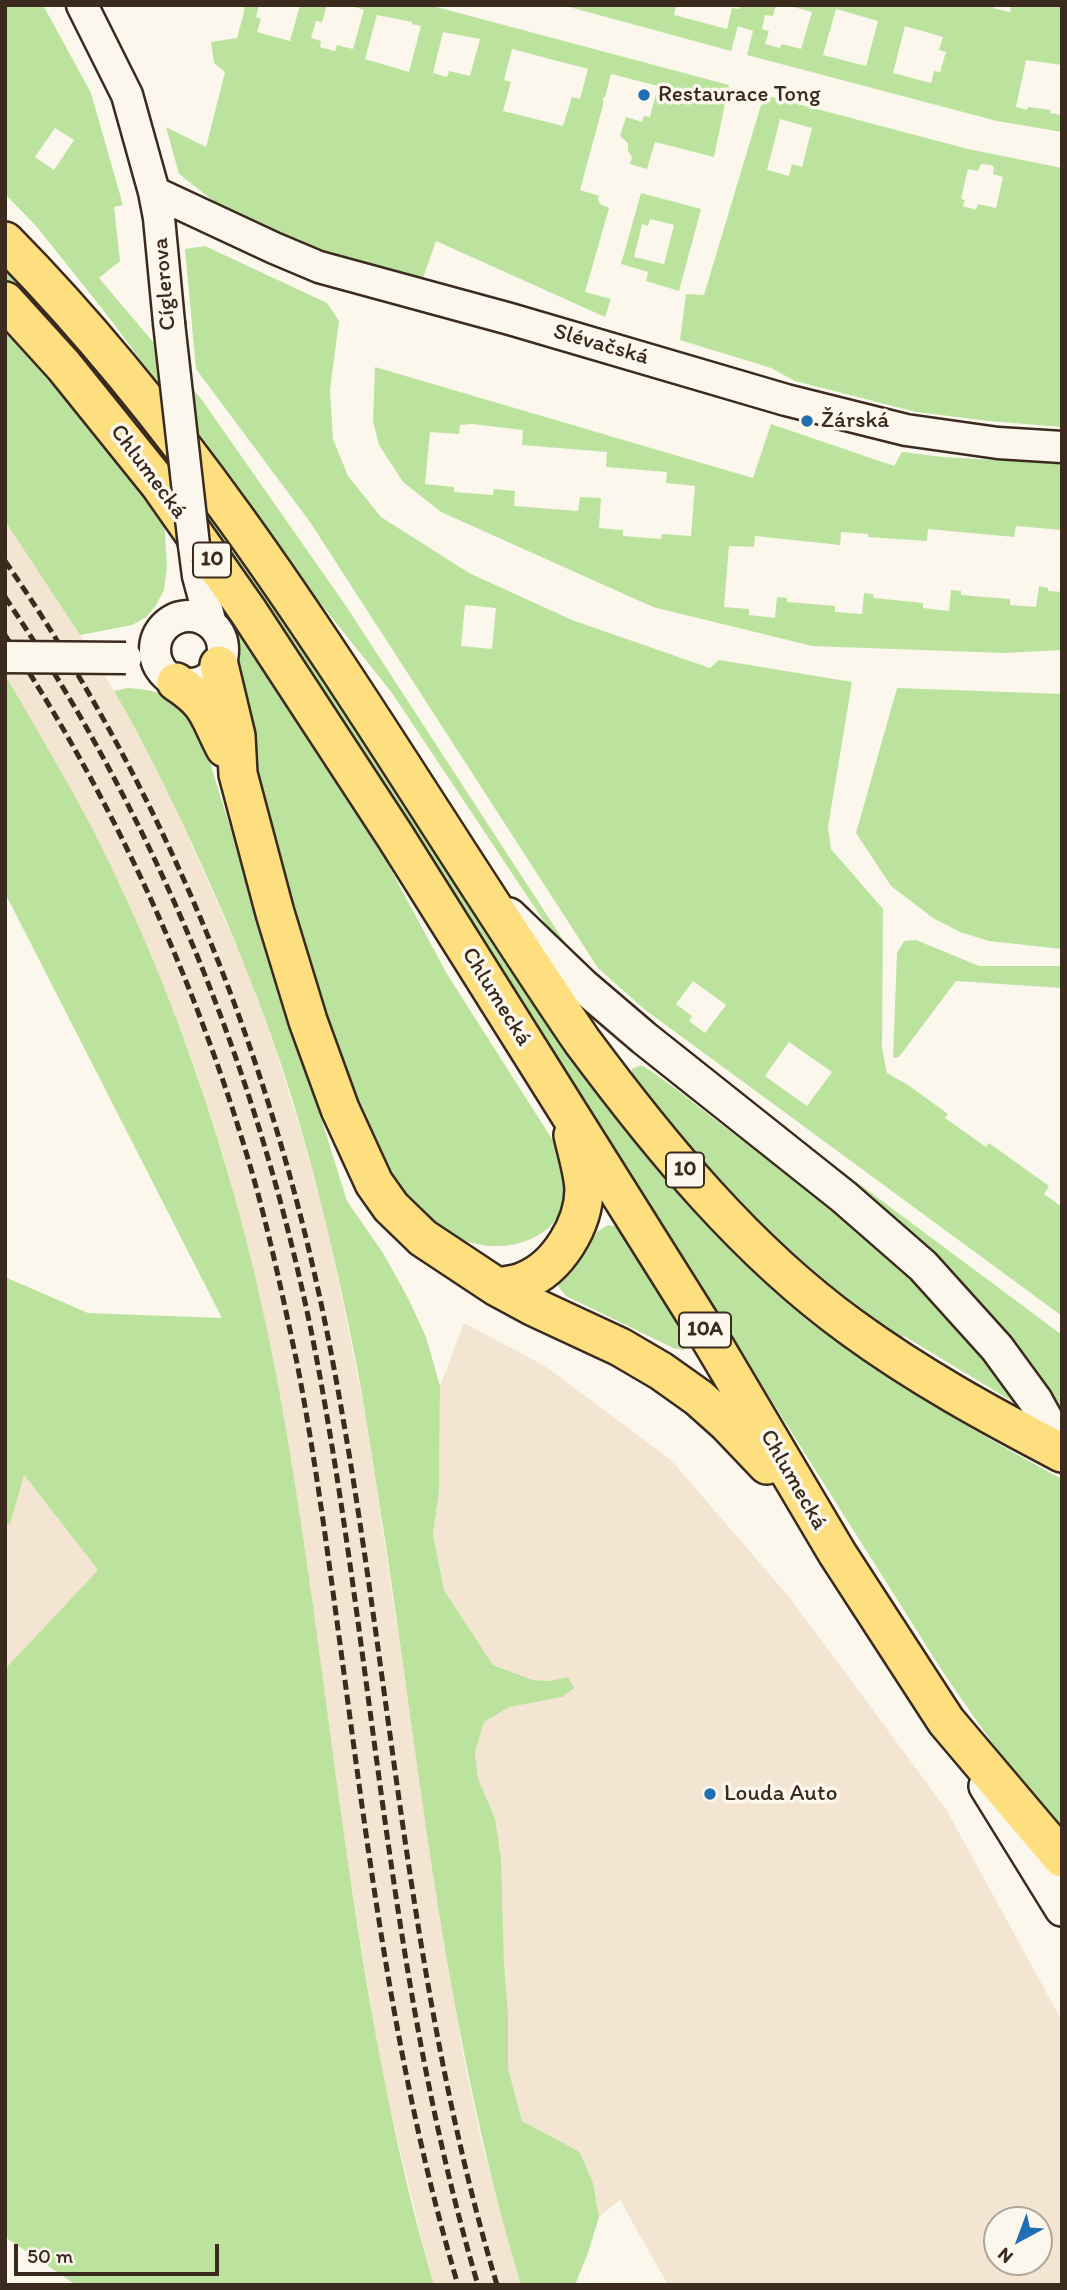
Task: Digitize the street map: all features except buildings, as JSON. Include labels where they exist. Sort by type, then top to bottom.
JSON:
[{"type":"main road","name":"Chlumecká","points":[[5,241],[121,367],[204,473],[324,645],[570,1023],[603,1070],[718,1207],[822,1305],[879,1347],[946,1390],[1062,1451]]},
{"type":"main road","name":"Chlumecká","points":[[5,301],[64,366],[159,484],[248,611],[395,836],[705,1330],[836,1553],[946,1721]]},
{"type":"main road","points":[[219,665],[236,736],[238,774]]},
{"type":"main road","points":[[166,669],[191,691],[210,714],[238,774],[275,913],[308,1021],[340,1109],[374,1183],[390,1207],[415,1232],[497,1287],[620,1347],[699,1398],[761,1457],[836,1553]]},
{"type":"main road","points":[[484,891],[582,985],[644,1038],[844,1197],[923,1266],[997,1348],[1035,1401],[1062,1451]]},
{"type":"main road","name":"10","points":[[497,1287],[525,1281],[543,1269],[564,1247],[579,1219],[584,1186],[567,1111]]},
{"type":"main road","points":[[946,1721],[1062,1909]]},
{"type":"main road","name":"10A","points":[[946,1721],[1062,1858]]},
{"type":"street","name":"Cíglerova","points":[[82,5],[127,95],[157,205],[198,576],[198,620]]},
{"type":"street","name":"Slévačská","points":[[157,205],[319,267],[510,319],[786,400],[906,430],[998,443],[1062,447]]},
{"type":"street","points":[[5,657],[126,657],[166,669],[187,684],[204,681],[219,665],[222,643],[218,633],[198,620],[170,622],[157,638],[166,669]]},
{"type":"shaded area","points":[[5,521],[122,704],[167,789],[246,968],[303,1138],[327,1224],[366,1418],[463,2055],[482,2144],[521,2285],[434,2285],[382,2075],[347,1857],[286,1431],[246,1242],[225,1161],[195,1068],[169,1000],[91,828],[5,676]]},
{"type":"shaded area","name":"Louda Auto","points":[[464,1323],[543,1365],[670,1459],[790,1598],[946,1809],[1062,2021],[1062,2285],[668,2285],[620,2200],[599,2217],[593,2183],[580,2152],[522,2121],[508,2068],[508,2012],[495,1818],[478,1779],[475,1752],[484,1722],[509,1707],[535,1700],[568,1677],[550,1681],[533,1680],[493,1665],[444,1590],[433,1534],[439,1492],[440,1386]]},
{"type":"shaded area","points":[[23,1474],[98,1570],[5,1669],[5,1524],[10,1524]]},
{"type":"green space","points":[[5,5],[43,5],[91,93],[123,205],[114,207],[120,261],[99,278],[202,400],[346,606],[571,952],[555,938],[392,693],[309,589],[111,320],[37,227],[5,194]],"holes":[[[55,128],[74,140],[54,170],[35,157]]]},
{"type":"green space","points":[[244,5],[259,5],[256,17],[261,19],[257,32],[290,41],[300,5],[327,5],[322,22],[316,21],[311,38],[321,41],[320,47],[335,51],[337,45],[353,49],[364,10],[349,5],[429,5],[729,85],[714,157],[655,142],[647,169],[630,164],[632,157],[628,151],[628,143],[620,136],[626,117],[642,122],[644,116],[650,117],[658,86],[611,74],[580,190],[599,196],[600,204],[609,208],[585,292],[611,299],[605,317],[436,241],[423,278],[309,248],[224,209],[179,174],[166,127],[206,147],[225,72],[214,63],[211,42],[237,38]],"holes":[[[377,15],[421,26],[409,72],[365,59]],[[443,32],[480,39],[470,76],[449,71],[447,77],[433,73]],[[512,49],[588,69],[580,99],[572,97],[563,126],[503,111],[511,82],[504,80]]]},
{"type":"green space","points":[[562,5],[676,5],[674,15],[727,29],[732,8],[739,9],[740,5],[776,5],[773,16],[765,15],[762,29],[769,31],[765,44],[780,48],[782,44],[801,49],[812,12],[786,5],[994,5],[993,8],[1010,12],[1011,6],[1015,5],[1062,5],[1062,65],[1026,60],[1016,107],[1051,110],[1050,113],[1062,115],[1062,132],[997,121],[747,55],[753,31],[738,26],[731,51]],"holes":[[[836,9],[878,21],[866,66],[823,55]],[[905,26],[943,37],[939,50],[946,52],[940,72],[934,71],[931,83],[893,73]]]},
{"type":"green space","points":[[764,95],[968,149],[1062,168],[1062,427],[916,412],[795,381],[771,368],[680,340],[686,294],[704,295]],"holes":[[[780,119],[812,128],[802,167],[792,164],[789,176],[767,170]],[[981,164],[991,165],[994,167],[993,174],[1003,177],[996,208],[978,204],[976,210],[963,206],[965,200],[961,199],[968,169],[978,171]]]},
{"type":"green space","points":[[641,193],[701,209],[679,291],[646,281],[648,272],[621,264]],"holes":[[[650,219],[674,225],[664,264],[634,257],[642,224],[648,226]]]},
{"type":"green space","points":[[205,246],[327,303],[339,321],[330,390],[333,439],[348,476],[381,517],[469,573],[572,620],[710,668],[719,660],[852,682],[828,827],[831,849],[883,909],[882,1048],[887,1073],[948,1114],[945,1118],[986,1147],[989,1143],[1049,1186],[1044,1194],[1062,1207],[1062,1316],[644,1009],[598,968],[310,522],[196,369],[185,249]],"holes":[[[465,605],[496,608],[492,649],[461,646]],[[693,981],[726,1005],[705,1033],[689,1021],[692,1016],[676,1004]],[[789,1042],[832,1072],[807,1106],[765,1076]]]},
{"type":"green space","points":[[5,258],[62,319],[228,532],[649,1156],[666,1176],[757,1273],[828,1333],[924,1400],[1060,1478],[1062,1830],[1014,1772],[941,1669],[662,1227],[51,327],[5,278]]},
{"type":"green space","points":[[5,327],[40,364],[164,519],[167,566],[164,590],[145,618],[132,625],[80,635],[5,521]]},
{"type":"green space","points":[[375,367],[753,478],[771,424],[894,466],[902,452],[1062,464],[1062,530],[1016,526],[1014,537],[928,529],[927,541],[868,537],[868,534],[841,532],[840,545],[755,536],[754,547],[729,546],[724,607],[749,609],[749,615],[775,618],[777,597],[787,598],[787,602],[835,606],[835,612],[862,614],[864,593],[873,594],[874,598],[923,603],[923,608],[949,611],[951,590],[961,591],[961,595],[1010,599],[1010,605],[1036,607],[1039,586],[1048,588],[1048,591],[1062,592],[1062,650],[1004,653],[812,646],[653,607],[441,512],[403,482],[379,445],[373,421]],"holes":[[[472,424],[523,430],[522,445],[607,452],[606,467],[667,472],[666,483],[695,486],[691,536],[662,534],[661,539],[623,536],[623,530],[599,528],[601,498],[580,497],[578,511],[514,506],[515,491],[494,489],[493,495],[454,492],[454,487],[425,484],[430,432],[459,434],[460,425]]]},
{"type":"green space","points":[[229,614],[363,818],[447,974],[559,1150],[566,1176],[565,1201],[554,1223],[531,1239],[512,1245],[494,1246],[476,1244],[443,1230],[414,1206],[382,1160],[359,1109],[329,1026],[290,902],[266,807]]},
{"type":"green space","points":[[5,680],[8,680],[91,826],[152,957],[203,1093],[244,1232],[276,1374],[296,1488],[344,1832],[381,2060],[405,2173],[434,2285],[76,2285],[5,2237],[5,1669],[98,1570],[24,1475],[10,1524],[5,1524],[5,1277],[88,1313],[222,1318],[5,893]]},
{"type":"green space","points":[[128,688],[155,692],[172,699],[201,734],[347,1201],[383,1253],[426,1337],[440,1386],[439,1492],[433,1534],[444,1590],[493,1665],[533,1680],[550,1681],[568,1677],[574,1688],[562,1697],[509,1707],[484,1722],[475,1752],[478,1779],[495,1818],[501,1860],[508,2068],[522,2121],[580,2152],[593,2183],[599,2217],[575,2285],[521,2285],[495,2193],[455,2006],[439,1912],[362,1397],[319,1194],[285,1076],[245,965],[175,806],[114,691]]},
{"type":"green space","points":[[897,688],[1062,694],[1062,949],[989,941],[960,932],[933,918],[891,886],[856,833]]},
{"type":"green space","points":[[916,940],[979,966],[1062,966],[1062,988],[956,981],[899,1057],[893,1058],[897,953],[904,941]]},
{"type":"green space","points":[[641,1065],[813,1194],[887,1257],[955,1326],[1015,1403],[904,1336],[902,1338],[832,1287],[775,1236],[723,1186],[632,1076],[632,1069]]},
{"type":"green space","points":[[831,1163],[1062,1335],[1062,1410],[1024,1353],[955,1274]]},
{"type":"green space","points":[[608,1225],[619,1227],[690,1338],[690,1343],[684,1350],[673,1348],[566,1296],[558,1286],[558,1280],[586,1250],[597,1232]]},
{"type":"railway","points":[[5,561],[65,653],[119,748],[168,845],[211,944],[250,1046],[282,1150],[310,1255],[333,1363],[353,1478],[421,1942],[442,2058],[466,2172],[497,2285]]},
{"type":"railway","points":[[5,597],[85,725],[126,800],[163,878],[228,1036],[280,1199],[301,1282],[338,1481],[403,1944],[423,2058],[448,2172],[478,2285]]},
{"type":"railway","points":[[5,635],[79,757],[144,885],[200,1017],[254,1178],[286,1310],[309,1429],[372,1877],[400,2041],[416,2123],[458,2285]]},
{"type":"place","name":"Restaurace Tong","points":[[644,95]]},
{"type":"place","name":"Žárská","points":[[807,421]]},
{"type":"place","name":"Louda Auto","points":[[710,1794]]}]
